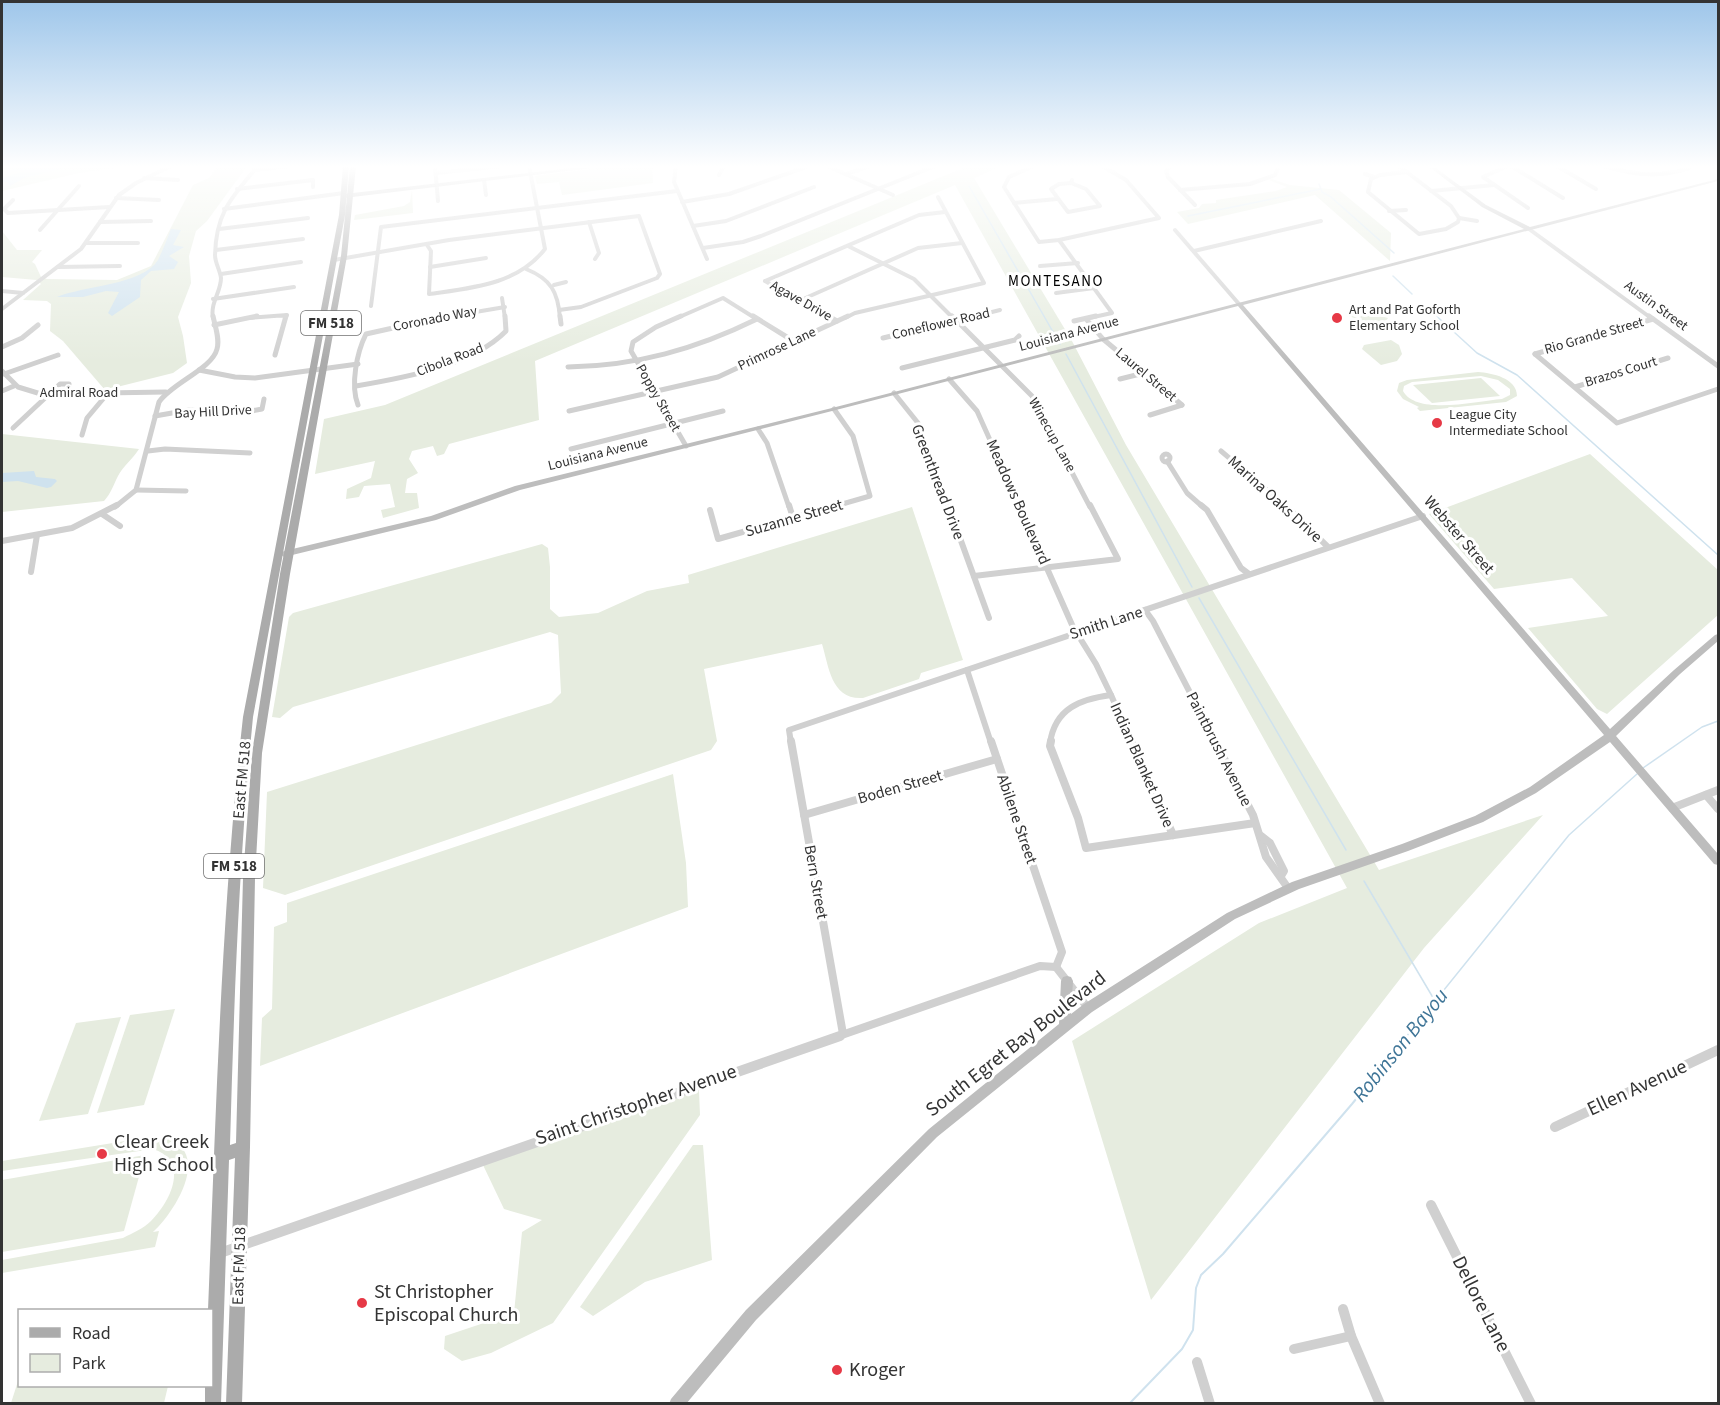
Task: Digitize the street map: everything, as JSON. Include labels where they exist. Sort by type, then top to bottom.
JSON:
[{"type":"main road","name":"East FM 518","points":[[318,372],[340,232]]},
{"type":"main road","name":"East FM 518","points":[[213,1404],[233,881],[248,717],[264,635],[284,557],[318,372],[343,259],[345,232]]},
{"type":"main road","name":"East FM 518","points":[[234,1404],[249,878],[257,753],[276,632],[284,557]]},
{"type":"main road","points":[[264,635],[276,632]]},
{"type":"main road","points":[[248,717],[263,714]]},
{"type":"main road","points":[[238,815],[253,812]]},
{"type":"main road","points":[[233,881],[249,878]]},
{"type":"main road","points":[[228,982],[247,974]]},
{"type":"main road","points":[[222,1156],[243,1147]]},
{"type":"street","points":[[2,309],[58,267],[86,243],[94,232]]},
{"type":"street","points":[[2,541],[72,528],[124,501],[136,490],[159,402],[166,392],[199,370],[217,351],[218,341],[211,309],[220,283],[215,257],[219,232]]},
{"type":"street","points":[[371,306],[380,232]]},
{"type":"street","points":[[334,260],[518,232]]},
{"type":"street","points":[[427,245],[431,251],[429,294],[507,278],[526,269],[538,261],[545,249],[543,232]]},
{"type":"street","points":[[592,232],[599,253],[596,259]]},
{"type":"street","points":[[559,310],[581,307],[657,278],[660,274],[645,232]]},
{"type":"street","points":[[695,232],[708,259]]},
{"type":"street","points":[[702,248],[772,232]]},
{"type":"street","points":[[848,246],[881,232]]},
{"type":"street","points":[[801,300],[918,248],[962,243],[956,232]]},
{"type":"street","points":[[1032,232],[1039,242],[1097,232]]},
{"type":"street","name":"Webster Street","points":[[1176,232],[1719,861]]},
{"type":"street","points":[[1194,251],[1276,232]]},
{"type":"street","points":[[1416,232],[1419,234],[1430,232]]},
{"type":"street","name":"Louisiana Avenue","points":[[284,557],[388,533],[518,488],[758,429],[1519,232]]},
{"type":"street","name":"Austin Street","points":[[1533,232],[1719,366]]},
{"type":"street","points":[[216,250],[303,239]]},
{"type":"street","points":[[1059,240],[1078,263],[1112,313],[1074,321]]},
{"type":"street","points":[[86,243],[138,243]]},
{"type":"street","name":"Primrose Lane","points":[[569,411],[718,377],[855,313],[984,283],[962,243]]},
{"type":"street","name":"Winecup Lane","points":[[848,246],[910,276],[1035,400],[1118,558],[1047,567]]},
{"type":"street","name":"Agave Drive","points":[[837,321],[765,281],[848,246]]},
{"type":"street","points":[[430,267],[486,258]]},
{"type":"street","points":[[220,274],[301,262]]},
{"type":"street","points":[[1040,266],[1078,263]]},
{"type":"street","points":[[58,267],[120,266]]},
{"type":"street","points":[[526,269],[548,278],[554,285],[561,324]]},
{"type":"street","points":[[554,285],[566,282]]},
{"type":"street","points":[[627,282],[635,286]]},
{"type":"street","points":[[213,299],[278,288],[294,288]]},
{"type":"street","points":[[1056,292],[1094,288]]},
{"type":"street","points":[[2,291],[23,293]]},
{"type":"street","name":"Cibola Road","points":[[356,386],[429,370],[495,343],[506,331],[505,307],[502,298]]},
{"type":"street","name":"Poppy Street","points":[[686,446],[636,361],[631,351],[633,342],[642,335],[723,298],[757,319]]},
{"type":"street","name":"Coronado Way","points":[[358,366],[362,340],[366,334],[457,314],[505,307]]},
{"type":"street","name":"Coneflower Road","points":[[883,338],[1000,310]]},
{"type":"street","points":[[214,325],[258,316],[287,315],[280,325],[279,346],[275,355]]},
{"type":"street","points":[[568,367],[615,366],[689,349],[757,319],[795,342]]},
{"type":"street","name":"Laurel Street","points":[[1086,319],[1103,339],[1182,405],[1150,415]]},
{"type":"street","name":"Rio Grande Street","points":[[1575,387],[1535,354],[1653,319]]},
{"type":"street","points":[[2,347],[22,338],[38,325]]},
{"type":"street","points":[[902,368],[1015,340],[1019,336]]},
{"type":"street","points":[[2,391],[14,386],[3,373],[57,355]]},
{"type":"street","name":"Brazos Court","points":[[1575,387],[1668,357]]},
{"type":"street","points":[[199,370],[235,378],[318,372],[358,366],[354,398],[358,405]]},
{"type":"street","points":[[1120,380],[1144,373]]},
{"type":"street","name":"Meadows Boulevard","points":[[949,379],[977,411],[1077,632]]},
{"type":"street","points":[[13,428],[60,384],[69,384],[65,394]]},
{"type":"street","name":"Admiral Road","points":[[14,386],[25,392],[51,394],[166,392]]},
{"type":"street","points":[[1575,387],[1617,423],[1719,389]]},
{"type":"street","points":[[82,435],[81,428],[86,419],[108,393]]},
{"type":"street","name":"Greenthread Drive","points":[[894,393],[918,423],[989,618]]},
{"type":"street","name":"Bay Hill Drive","points":[[155,416],[189,410],[241,412],[262,409],[264,399]]},
{"type":"street","name":"Suzanne Street","points":[[710,510],[718,539],[870,496],[853,436],[834,409]]},
{"type":"street","points":[[571,449],[723,411]]},
{"type":"street","points":[[758,429],[767,443],[793,518]]},
{"type":"street","points":[[148,451],[165,449],[250,453]]},
{"type":"street","name":"Marina Oaks Drive","points":[[1221,451],[1293,512],[1328,547]]},
{"type":"street","points":[[1167,461],[1187,493],[1207,510],[1247,572]]},
{"type":"street","points":[[136,490],[186,491]]},
{"type":"street","points":[[102,514],[120,526]]},
{"type":"street","name":"Smith Lane","points":[[789,730],[1144,610],[1247,572],[1423,516]]},
{"type":"street","points":[[32,572],[37,535]]},
{"type":"street","points":[[974,576],[1047,567]]},
{"type":"street","name":"Paintbrush Avenue","points":[[1144,610],[1153,621],[1248,805],[1261,837],[1261,844],[1275,872],[1281,876],[1288,888]]},
{"type":"street","name":"Indian Blanket Drive","points":[[1077,632],[1111,695],[1173,836]]},
{"type":"street","name":"South Egret Bay Boulevard","points":[[676,1404],[751,1315],[933,1132],[1088,1008],[1222,920],[1288,888],[1479,819],[1533,790],[1602,743],[1719,637]]},
{"type":"street","name":"Abilene Street","points":[[967,670],[1062,952],[1056,968]]},
{"type":"street","name":"Indian Blanket Drive","points":[[1111,695],[1089,698],[1072,705],[1052,731],[1050,746],[1078,818],[1086,848],[1255,824]]},
{"type":"street","name":"Bern Street","points":[[789,730],[843,1034]]},
{"type":"street","name":"Boden Street","points":[[804,815],[997,759]]},
{"type":"street","points":[[1672,808],[1719,790]]},
{"type":"street","points":[[1706,795],[1719,809]]},
{"type":"street","name":"Saint Christopher Avenue","points":[[218,1253],[1040,966],[1056,968]]},
{"type":"street","points":[[1056,968],[1088,1008]]},
{"type":"street","points":[[1065,1025],[1067,981]]},
{"type":"street","name":"Ellen Avenue","points":[[1555,1127],[1719,1050]]},
{"type":"street","name":"Dellore Lane","points":[[1431,1205],[1531,1404]]},
{"type":"street","points":[[1343,1309],[1351,1336],[1380,1404]]},
{"type":"street","points":[[1294,1349],[1351,1336]]},
{"type":"street","points":[[1197,1362],[1210,1404]]},
{"type":"green space","points":[[2,232],[17,250],[42,250],[32,262],[41,277],[47,279],[117,280],[151,266],[169,232],[196,232],[189,256],[191,283],[178,317],[187,363],[173,373],[105,390],[63,341],[50,331],[51,304],[47,301],[23,300],[41,284],[37,280],[2,277]]},
{"type":"green space","points":[[808,232],[844,232],[535,361],[539,420],[449,444],[444,454],[437,456],[433,446],[412,451],[409,459],[418,473],[407,479],[405,493],[417,493],[419,508],[383,518],[381,510],[395,507],[390,484],[364,486],[359,497],[346,499],[347,489],[371,478],[375,461],[315,474],[324,419],[385,405]]},
{"type":"green space","points":[[981,232],[1006,232],[1072,341],[1126,445],[1379,870],[1543,815],[1424,948],[1151,1300],[1072,1041],[1259,923],[1347,888]]},
{"type":"green space","points":[[1357,232],[1391,233],[1390,261]]},
{"type":"green space","points":[[1355,309],[1388,318],[1380,328],[1349,316]]},
{"type":"green space","points":[[1391,340],[1399,345],[1402,354],[1397,361],[1381,365],[1362,349],[1364,345]]},
{"type":"green space","points":[[1478,372],[1496,375],[1508,381],[1516,390],[1517,396],[1506,402],[1420,411],[1417,408],[1419,407],[1403,399],[1397,391],[1399,383],[1407,380]],"holes":[[[1481,376],[1498,380],[1510,389],[1510,395],[1502,399],[1463,404],[1421,403],[1410,399],[1403,391],[1404,386],[1412,382]]]},
{"type":"green space","points":[[1481,378],[1500,396],[1432,403],[1413,385]]},
{"type":"green space","points":[[2,434],[139,449],[120,472],[104,501],[2,512]]},
{"type":"green space","points":[[1590,454],[1718,570],[1718,615],[1607,714],[1597,709],[1528,628],[1608,616],[1572,578],[1494,589],[1429,514]]},
{"type":"green space","points":[[912,507],[963,660],[921,673],[919,679],[863,698],[844,694],[838,688],[830,672],[822,644],[704,669],[717,741],[711,750],[285,895],[263,888],[267,792],[551,703],[561,693],[558,635],[550,632],[293,707],[280,718],[272,717],[289,617],[293,613],[542,544],[548,548],[550,609],[559,617],[598,613],[647,591],[689,583],[688,575]]},
{"type":"green space","points":[[673,774],[686,863],[688,907],[260,1066],[262,1018],[272,1009],[274,927],[287,922],[287,903]]},
{"type":"green space","points":[[175,1009],[144,1105],[97,1113],[130,1015]]},
{"type":"green space","points":[[121,1017],[88,1114],[39,1121],[76,1023]]},
{"type":"green space","points":[[699,1091],[700,1115],[553,1323],[491,1353],[462,1361],[444,1349],[445,1336],[514,1313],[522,1232],[542,1220],[504,1209],[483,1165]]},
{"type":"green space","points":[[156,1136],[174,1141],[184,1150],[188,1161],[187,1174],[177,1201],[153,1232],[159,1231],[155,1247],[2,1273],[2,1260],[123,1238],[145,1226],[165,1203],[170,1193],[174,1172],[171,1162],[153,1149],[2,1171],[2,1161]]},
{"type":"green space","points":[[693,1145],[703,1145],[712,1260],[645,1282],[593,1316],[580,1307]]},
{"type":"green space","points":[[145,1155],[124,1231],[2,1252],[2,1180]]},
{"type":"green space","points":[[18,1381],[18,1387],[168,1387],[164,1403],[11,1403]]},
{"type":"water","points":[[170,232],[180,232],[173,245],[184,247],[169,256],[178,262],[174,269],[151,271],[141,280],[140,297],[112,316],[108,313],[119,292],[106,291],[83,297],[57,297],[126,280],[139,275],[158,260]]},
{"type":"water","points":[[34,471],[36,477],[57,481],[47,488],[18,481],[2,482],[2,473]]},
{"type":"waterway","points":[[995,232],[1060,344]]},
{"type":"waterway","points":[[1370,232],[1394,253]]},
{"type":"waterway","points":[[1393,276],[1412,294]]},
{"type":"waterway","points":[[1431,311],[1477,353],[1517,375],[1718,555]]},
{"type":"waterway","points":[[1066,354],[1192,587]]},
{"type":"waterway","points":[[1199,598],[1346,850]]},
{"type":"waterway","name":"Robinson Bayou","points":[[1643,768],[1702,727],[1718,721]]},
{"type":"waterway","name":"Robinson Bayou","points":[[1406,1037],[1569,835],[1637,774]]},
{"type":"waterway","points":[[1364,881],[1435,1001]]},
{"type":"waterway","name":"Robinson Bayou","points":[[1129,1404],[1182,1349],[1193,1330],[1196,1288],[1201,1275],[1223,1254],[1352,1104],[1407,1036]]},
{"type":"place","name":"Art and Pat Goforth Elementary School","points":[[1337,318]]},
{"type":"place","name":"League City Intermediate School","points":[[1437,423]]},
{"type":"place","name":"Clear Creek High School","points":[[102,1154]]},
{"type":"place","name":"St Christopher Episcopal Church","points":[[362,1303]]},
{"type":"place","name":"Kroger","points":[[837,1370]]},
{"type":"district","name":"MONTESANO","points":[[1056,281]]}]
